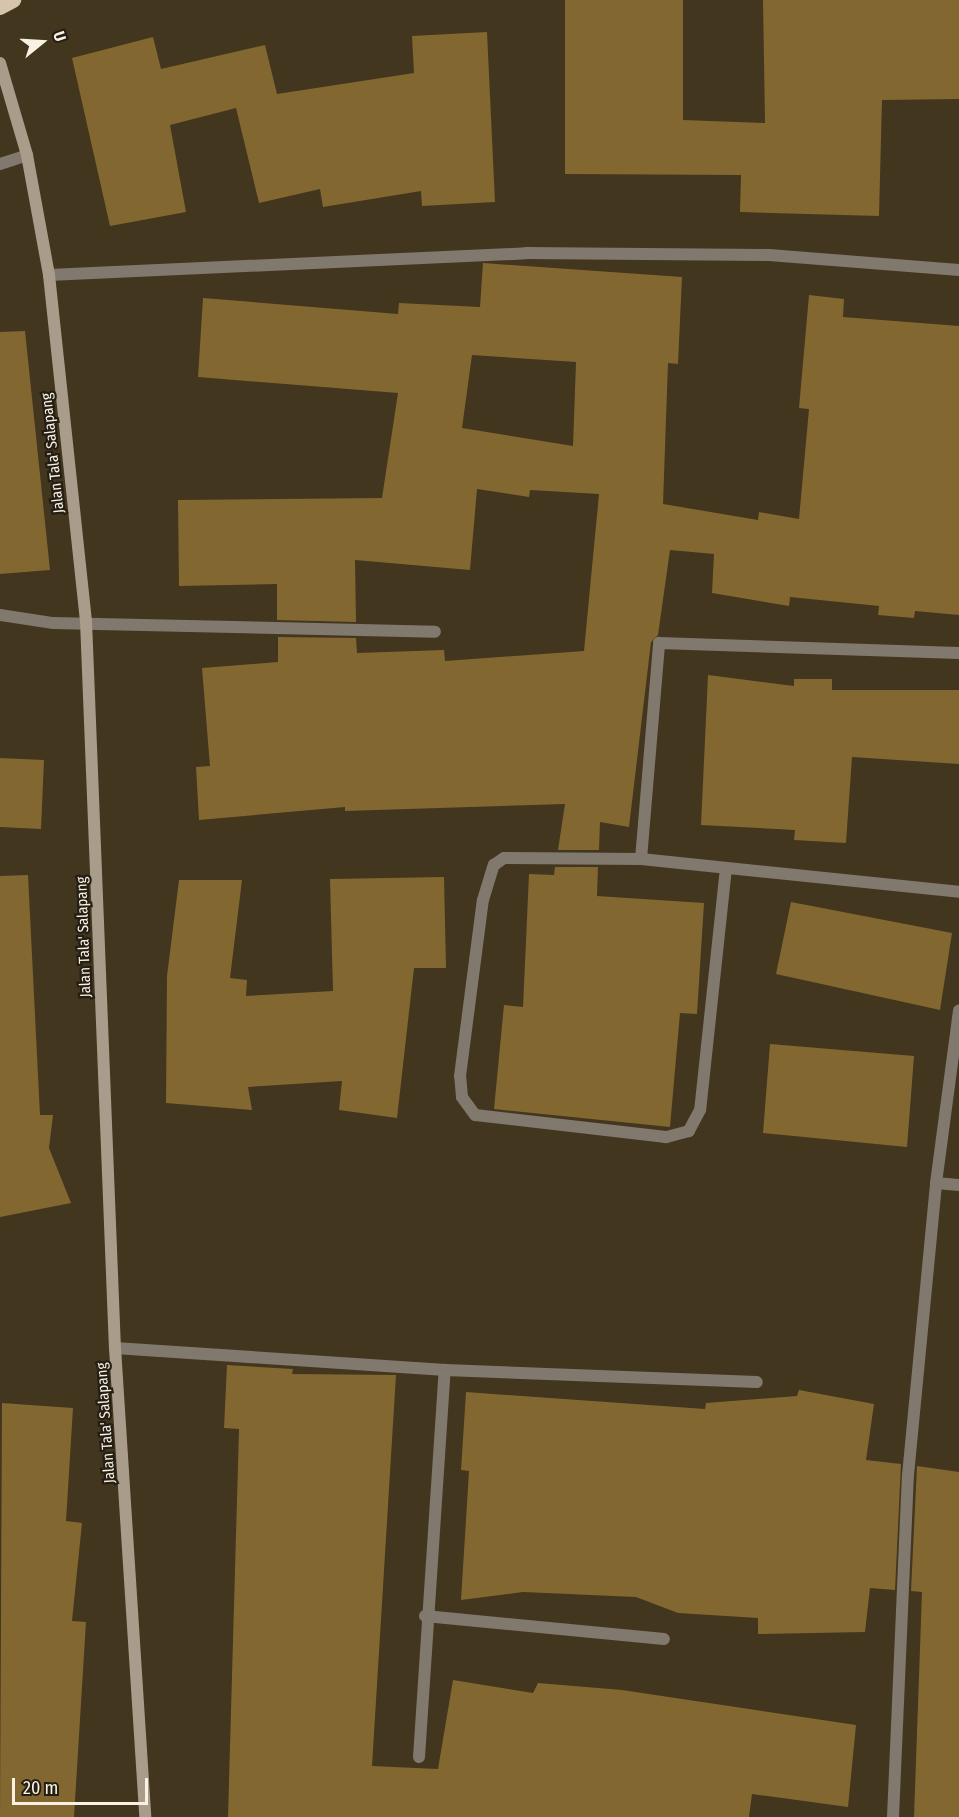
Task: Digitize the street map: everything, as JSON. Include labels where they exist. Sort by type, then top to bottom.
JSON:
[{"type":"highway","points":[[0,6],[13,0]]},
{"type":"main road","name":"Jalan Tala' Salapang","points":[[0,63],[27,156],[49,275],[86,621],[115,1348],[144,1817]]},
{"type":"street","points":[[0,164],[27,156]]},
{"type":"street","points":[[49,275],[537,252],[769,255],[959,270]]},
{"type":"street","points":[[0,615],[86,621],[435,632]]},
{"type":"street","points":[[641,859],[659,643],[959,653]]},
{"type":"street","points":[[726,868],[700,1110],[689,1131],[666,1137],[474,1115],[462,1097],[460,1076],[483,900],[494,865],[514,854],[641,859],[959,892]]},
{"type":"street","points":[[893,1817],[908,1475],[936,1183],[959,1011]]},
{"type":"street","points":[[936,1183],[959,1185]]},
{"type":"street","points":[[115,1348],[445,1370],[757,1382]]},
{"type":"street","points":[[419,1757],[425,1616],[445,1370]]},
{"type":"street","points":[[425,1616],[664,1639]]},
{"type":"building","points":[[565,0],[683,0],[683,120],[765,123],[763,0],[959,0],[959,99],[882,100],[879,216],[740,212],[741,175],[565,174]]},
{"type":"building","points":[[487,32],[495,202],[422,206],[421,191],[323,207],[320,189],[259,203],[236,108],[170,125],[186,212],[110,226],[72,58],[153,37],[161,69],[265,45],[277,94],[414,73],[412,36]]},
{"type":"building","points":[[483,263],[682,277],[678,364],[668,363],[663,504],[758,520],[759,512],[799,519],[809,409],[799,408],[809,295],[844,299],[843,317],[959,326],[959,615],[915,611],[914,618],[878,615],[879,606],[790,597],[789,606],[712,593],[714,554],[670,550],[658,635],[651,642],[629,827],[600,822],[599,850],[558,850],[565,804],[345,811],[345,807],[199,820],[196,767],[210,766],[202,668],[278,662],[278,637],[356,638],[357,653],[444,650],[445,661],[584,651],[599,494],[530,490],[529,497],[477,489],[470,570],[355,560],[356,622],[277,620],[277,584],[179,586],[178,500],[382,498],[398,393],[198,377],[203,298],[398,314],[399,303],[480,307]],"holes":[[[472,355],[576,362],[573,446],[462,428]]]},
{"type":"building","points":[[25,331],[50,570],[0,574],[0,332]]},
{"type":"building","points":[[708,675],[794,686],[794,679],[832,679],[832,690],[959,690],[959,764],[852,757],[846,843],[794,840],[795,830],[701,825]]},
{"type":"building","points":[[0,758],[44,760],[41,829],[0,827]]},
{"type":"building","points":[[555,867],[598,867],[597,896],[704,903],[697,1014],[680,1013],[670,1127],[494,1109],[504,1005],[523,1007],[529,874],[554,875]]},
{"type":"building","points":[[28,875],[40,1115],[53,1115],[49,1148],[71,1203],[0,1217],[0,876]]},
{"type":"building","points":[[444,877],[446,968],[414,968],[397,1118],[339,1110],[342,1081],[248,1087],[252,1110],[166,1103],[167,976],[179,880],[242,880],[230,978],[247,980],[246,996],[333,991],[330,879]]},
{"type":"building","points":[[791,902],[952,933],[940,1010],[776,974]]},
{"type":"building","points":[[770,1044],[914,1056],[907,1147],[763,1133]]},
{"type":"building","points":[[227,1365],[293,1369],[292,1374],[396,1375],[372,1766],[438,1769],[453,1680],[533,1693],[538,1683],[622,1690],[856,1725],[848,1807],[752,1794],[749,1817],[228,1817],[239,1429],[224,1428]]},
{"type":"building","points":[[799,1390],[874,1404],[866,1460],[901,1464],[895,1590],[870,1588],[865,1632],[758,1634],[758,1618],[678,1613],[636,1597],[523,1592],[461,1600],[469,1471],[461,1470],[466,1392],[705,1409],[706,1403],[797,1396]]},
{"type":"building","points":[[2,1403],[73,1408],[66,1521],[82,1523],[72,1621],[86,1622],[74,1817],[0,1817]]},
{"type":"building","points":[[917,1466],[959,1472],[959,1817],[914,1817],[922,1592],[911,1591]]}]
